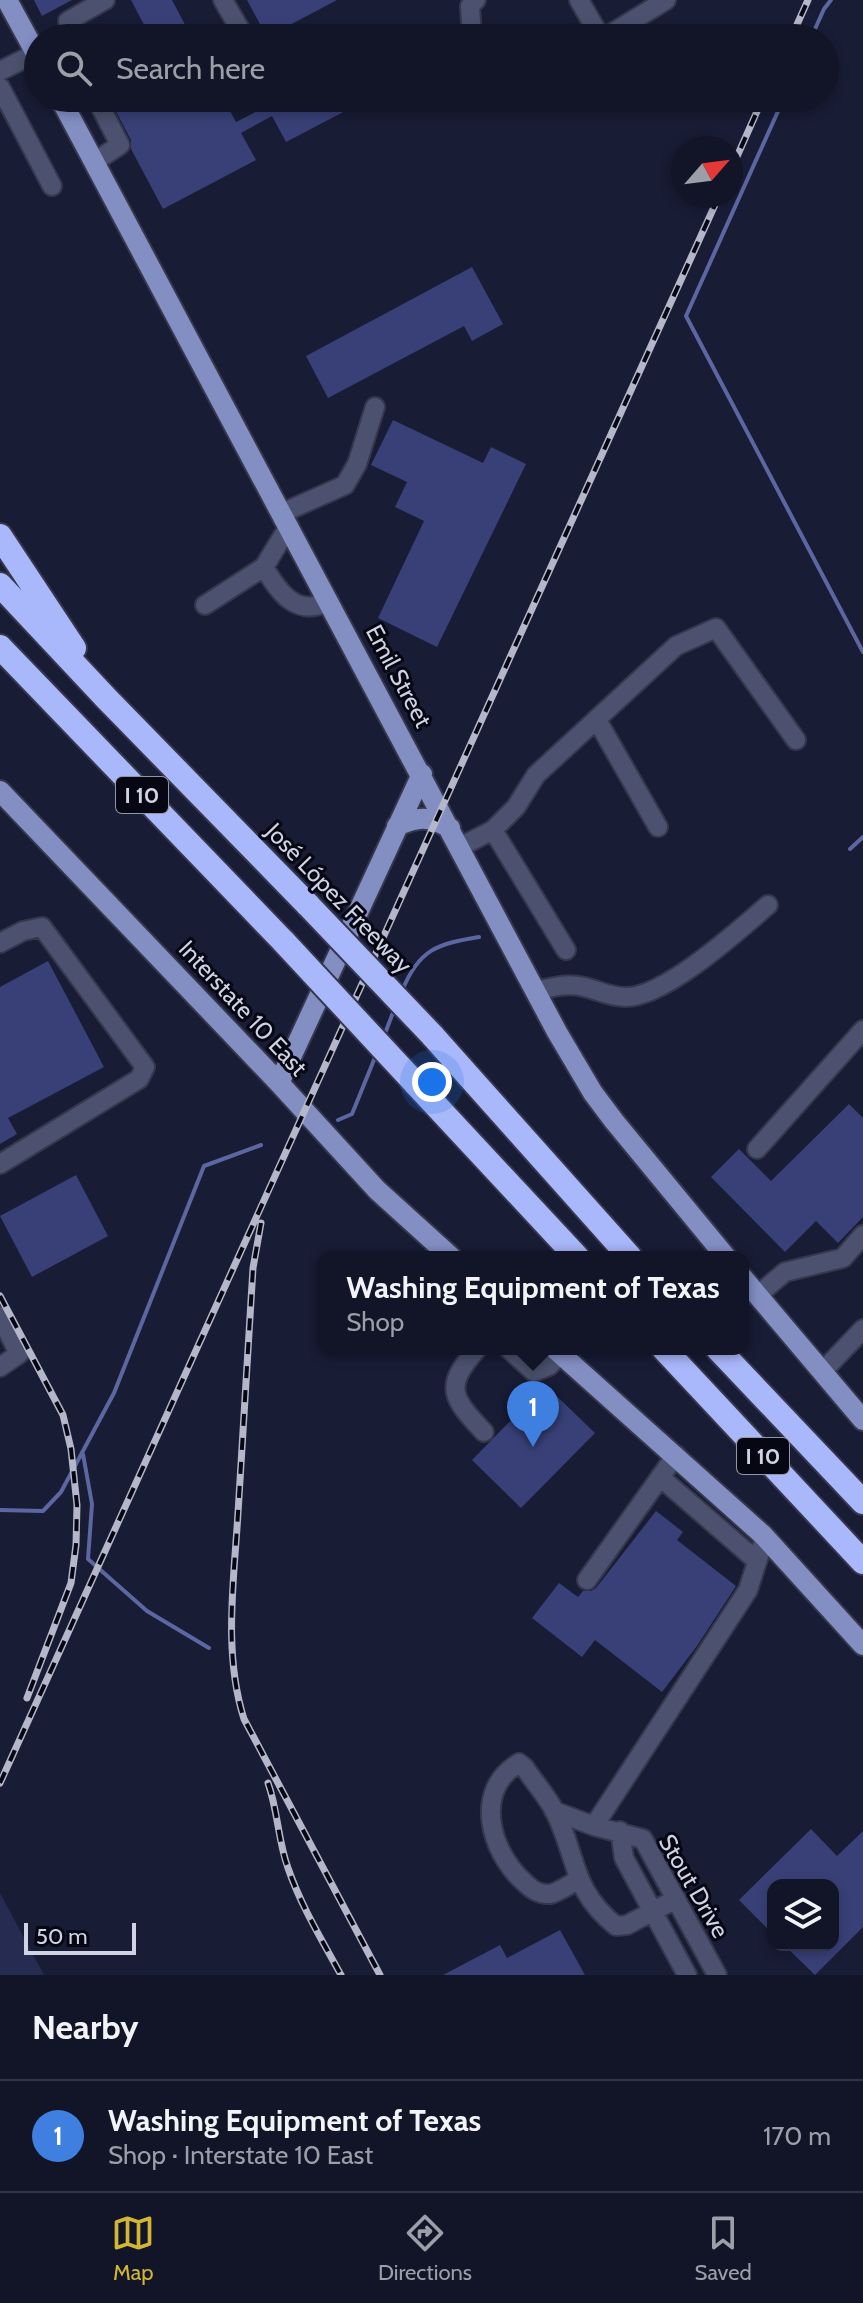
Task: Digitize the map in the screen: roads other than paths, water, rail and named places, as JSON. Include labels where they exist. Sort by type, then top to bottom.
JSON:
[{"type":"highway","points":[[0,536],[106,698]]},
{"type":"highway","name":"José López Freeway","points":[[0,585],[432,1035],[625,1251]]},
{"type":"highway","name":"I 10","points":[[0,647],[284,942],[571,1251]]},
{"type":"highway","points":[[0,668],[69,719]]},
{"type":"highway","name":"I 10","points":[[670,1355],[863,1562]]},
{"type":"highway","name":"I 10","points":[[724,1355],[863,1502]]},
{"type":"main road","points":[[7,0],[24,31]]},
{"type":"main road","name":"Emil Street","points":[[67,112],[535,991],[593,1093],[648,1165],[721,1251]]},
{"type":"main road","points":[[279,1083],[422,774]]},
{"type":"main road","name":"Interstate 10 East","points":[[0,791],[377,1190],[444,1251]]},
{"type":"main road","points":[[397,826],[427,816],[450,828]]},
{"type":"main road","points":[[749,1285],[863,1420]]},
{"type":"main road","points":[[561,1355],[765,1537],[863,1645]]},
{"type":"street","points":[[66,24],[105,0]]},
{"type":"street","points":[[223,0],[237,24]]},
{"type":"street","points":[[471,24],[470,6],[476,0]]},
{"type":"street","points":[[579,0],[594,24]]},
{"type":"street","points":[[626,24],[666,0]]},
{"type":"street","points":[[0,71],[24,61]]},
{"type":"street","points":[[0,87],[52,186]]},
{"type":"street","points":[[94,162],[120,145],[103,112]]},
{"type":"street","points":[[205,605],[264,567],[285,519],[345,485],[357,464],[375,407]]},
{"type":"street","points":[[264,567],[281,594],[305,608],[315,609],[329,601]]},
{"type":"street","points":[[460,847],[493,830],[516,807],[536,775],[676,646],[716,628],[796,740]]},
{"type":"street","points":[[597,720],[658,827]]},
{"type":"street","points":[[493,830],[566,950]]},
{"type":"street","points":[[535,991],[564,984],[629,998],[675,978],[768,905]]},
{"type":"street","points":[[0,943],[23,931],[42,927],[145,1067],[139,1079],[0,1164]]},
{"type":"street","points":[[757,1149],[863,1030]]},
{"type":"street","points":[[758,1295],[785,1272],[843,1258],[863,1235]]},
{"type":"street","points":[[0,1316],[19,1354],[0,1367]]},
{"type":"street","points":[[822,1372],[863,1329]]},
{"type":"street","points":[[472,1355],[460,1368],[454,1385],[461,1407],[484,1432]]},
{"type":"street","points":[[516,1355],[534,1372],[549,1366],[556,1355]]},
{"type":"street","points":[[587,1580],[676,1455]]},
{"type":"street","points":[[660,1477],[757,1561]]},
{"type":"street","points":[[594,1826],[748,1590],[765,1537]]},
{"type":"street","points":[[578,1880],[550,1894],[534,1892],[503,1861],[495,1842],[490,1816],[496,1787],[504,1774],[519,1763],[554,1811],[578,1880],[601,1914],[616,1926],[627,1925],[676,1899]]},
{"type":"street","name":"Stout Drive","points":[[554,1811],[643,1839],[717,1975]]},
{"type":"street","name":"Stout Drive","points":[[620,1831],[624,1858],[687,1975]]},
{"type":"waterway","points":[[817,24],[831,0]]},
{"type":"waterway","points":[[778,112],[686,316],[863,652]]},
{"type":"waterway","points":[[850,849],[863,837]]},
{"type":"waterway","points":[[402,991],[415,966],[431,951],[452,942],[479,937]]},
{"type":"waterway","points":[[384,1036],[394,1010]]},
{"type":"waterway","points":[[338,1120],[352,1114],[376,1055]]},
{"type":"waterway","points":[[0,1510],[43,1511],[61,1492],[114,1393],[204,1166],[261,1145]]},
{"type":"waterway","points":[[83,1454],[92,1504],[88,1559],[147,1611],[209,1648]]},
{"type":"railway","points":[[797,24],[808,0]]},
{"type":"railway","points":[[743,143],[757,112]]},
{"type":"railway","points":[[0,1783],[714,208]]},
{"type":"railway","points":[[261,1223],[253,1268],[233,1590],[232,1642],[238,1694],[244,1719],[380,1975]]},
{"type":"railway","points":[[0,1296],[63,1415],[71,1449],[77,1505],[71,1583],[27,1698]]},
{"type":"railway","points":[[268,1783],[293,1882],[341,1975]]},
{"type":"place","name":"Washing Equipment of Texas","points":[[533,1447]]}]
